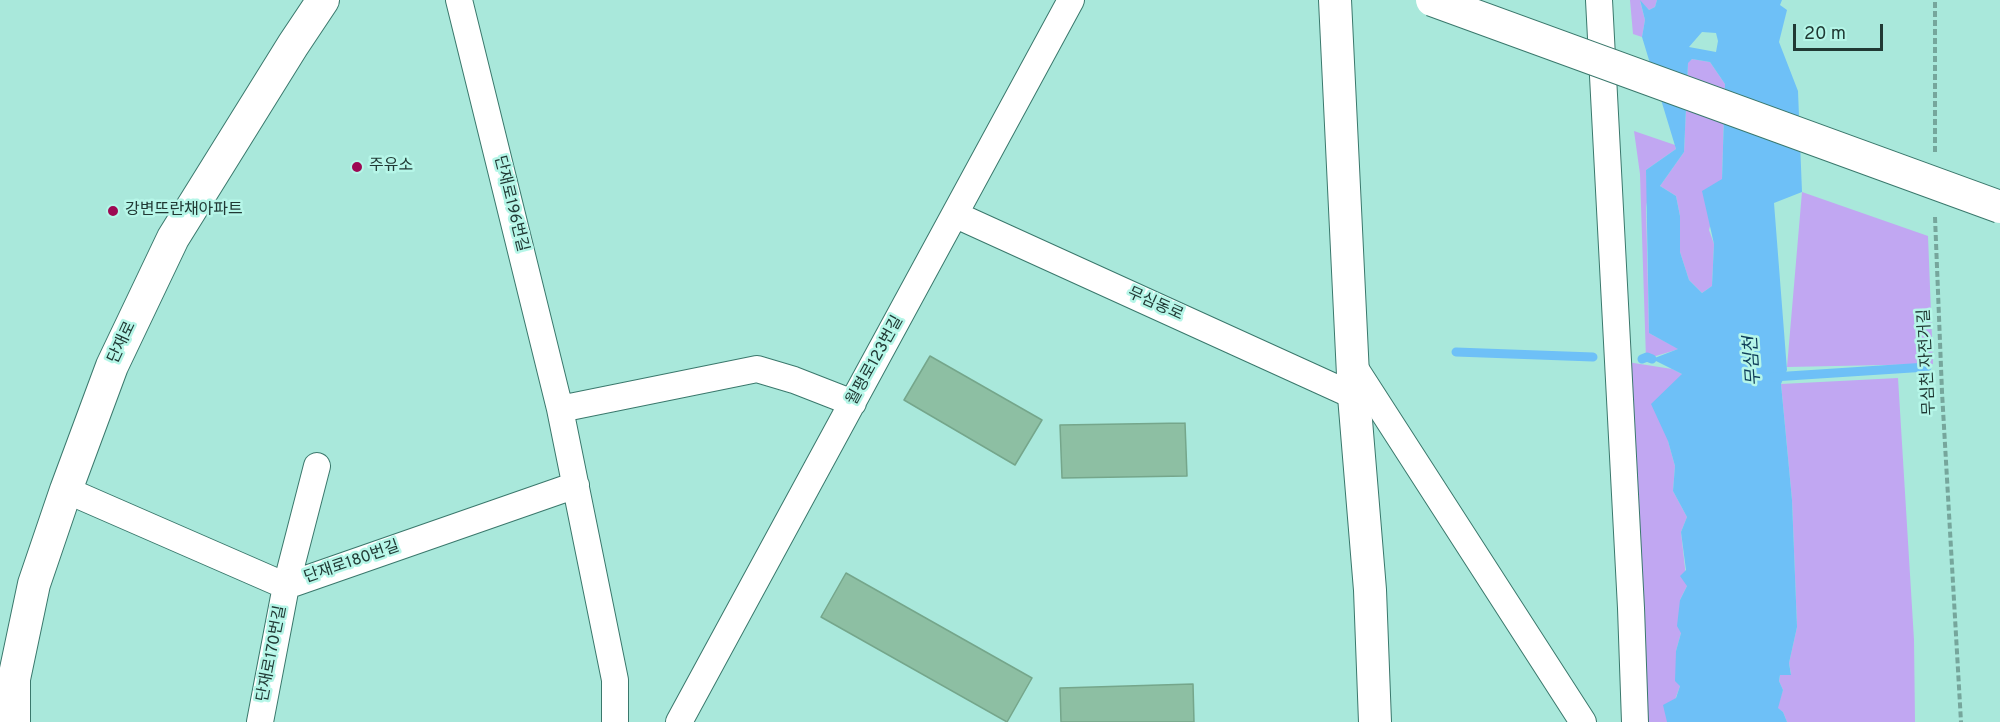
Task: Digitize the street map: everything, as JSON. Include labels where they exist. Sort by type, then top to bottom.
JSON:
[{"type":"street","name":"단재로","points":[[14,722],[14,679],[34,584],[112,366],[173,238],[292,45],[323,0]]},
{"type":"street","name":"단재로196번길","points":[[459,0],[560,409],[615,680],[615,722]]},
{"type":"street","name":"월평로123번길","points":[[679,722],[1071,0]]},
{"type":"street","points":[[1335,0],[1354,396],[1370,590],[1375,722]]},
{"type":"street","points":[[1432,0],[2000,207]]},
{"type":"street","points":[[1599,0],[1635,722]]},
{"type":"street","name":"무심동로","points":[[956,215],[1354,396]]},
{"type":"street","points":[[1353,365],[1582,722]]},
{"type":"street","points":[[560,409],[757,369],[794,380],[853,403]]},
{"type":"street","points":[[286,586],[317,466]]},
{"type":"street","name":"단재로180번길","points":[[66,490],[286,586],[576,485]]},
{"type":"street","name":"단재로170번길","points":[[260,722],[286,586]]},
{"type":"path","points":[[1935,0],[1935,153]]},
{"type":"path","name":"무심천 자전거길","points":[[1935,213],[1941,380],[1961,722]]},
{"type":"shaded area","points":[[1630,0],[1657,0],[1655,7],[1649,10],[1640,1],[1645,20],[1642,37],[1633,34]]},
{"type":"shaded area","points":[[1692,59],[1710,62],[1725,84],[1722,179],[1709,230],[1714,244],[1712,286],[1702,293],[1689,280],[1680,252],[1680,216],[1676,196],[1660,186],[1684,152],[1688,62]]},
{"type":"shaded area","points":[[1634,131],[1675,145],[1676,149],[1646,170],[1648,197],[1646,207],[1649,333],[1679,349],[1646,359],[1640,174]]},
{"type":"shaded area","points":[[1802,192],[1928,236],[1933,364],[1787,367]]},
{"type":"shaded area","points":[[1621,361],[1672,369],[1682,374],[1668,441],[1675,466],[1673,491],[1687,517],[1681,532],[1687,586],[1680,600],[1681,633],[1676,651],[1680,686],[1667,722],[1636,722]]},
{"type":"shaded area","points":[[1898,378],[1914,640],[1915,722],[1787,722],[1783,712],[1777,708],[1783,690],[1779,681],[1780,675],[1791,674],[1789,663],[1797,627],[1792,500],[1781,384]]},
{"type":"water","name":"무심천","points":[[1640,0],[1649,10],[1655,7],[1657,0],[1782,0],[1780,5],[1787,10],[1779,42],[1798,91],[1802,192],[1774,203],[1787,370],[1781,384],[1792,500],[1797,627],[1789,663],[1791,675],[1780,675],[1779,681],[1783,690],[1778,708],[1783,712],[1787,722],[1667,722],[1663,705],[1676,698],[1680,686],[1675,681],[1676,651],[1681,633],[1677,626],[1680,600],[1687,586],[1680,576],[1686,570],[1681,532],[1687,517],[1673,491],[1675,466],[1668,441],[1651,404],[1682,374],[1652,359],[1678,349],[1649,333],[1646,170],[1676,149],[1642,37],[1645,20]],"holes":[[[1702,32],[1716,33],[1718,41],[1716,52],[1689,47]],[[1692,59],[1710,62],[1725,84],[1722,179],[1702,191],[1714,244],[1712,286],[1702,293],[1689,280],[1680,252],[1680,216],[1676,196],[1660,186],[1684,152],[1688,63]]]},
{"type":"building","points":[[930,356],[1042,420],[1015,465],[904,400]]},
{"type":"building","points":[[1185,423],[1187,476],[1062,478],[1060,425]]},
{"type":"building","points":[[846,573],[1032,678],[1007,722],[821,617]]},
{"type":"building","points":[[1193,684],[1194,722],[1061,722],[1060,688]]},
{"type":"waterway","points":[[1456,352],[1593,357]]},
{"type":"waterway","points":[[1642,359],[1647,357],[1652,359]]},
{"type":"waterway","name":"무심천","points":[[1773,377],[1927,367]]},
{"type":"place","name":"주유소","points":[[357,167]]},
{"type":"place","name":"강변뜨란채아파트","points":[[113,211]]}]
